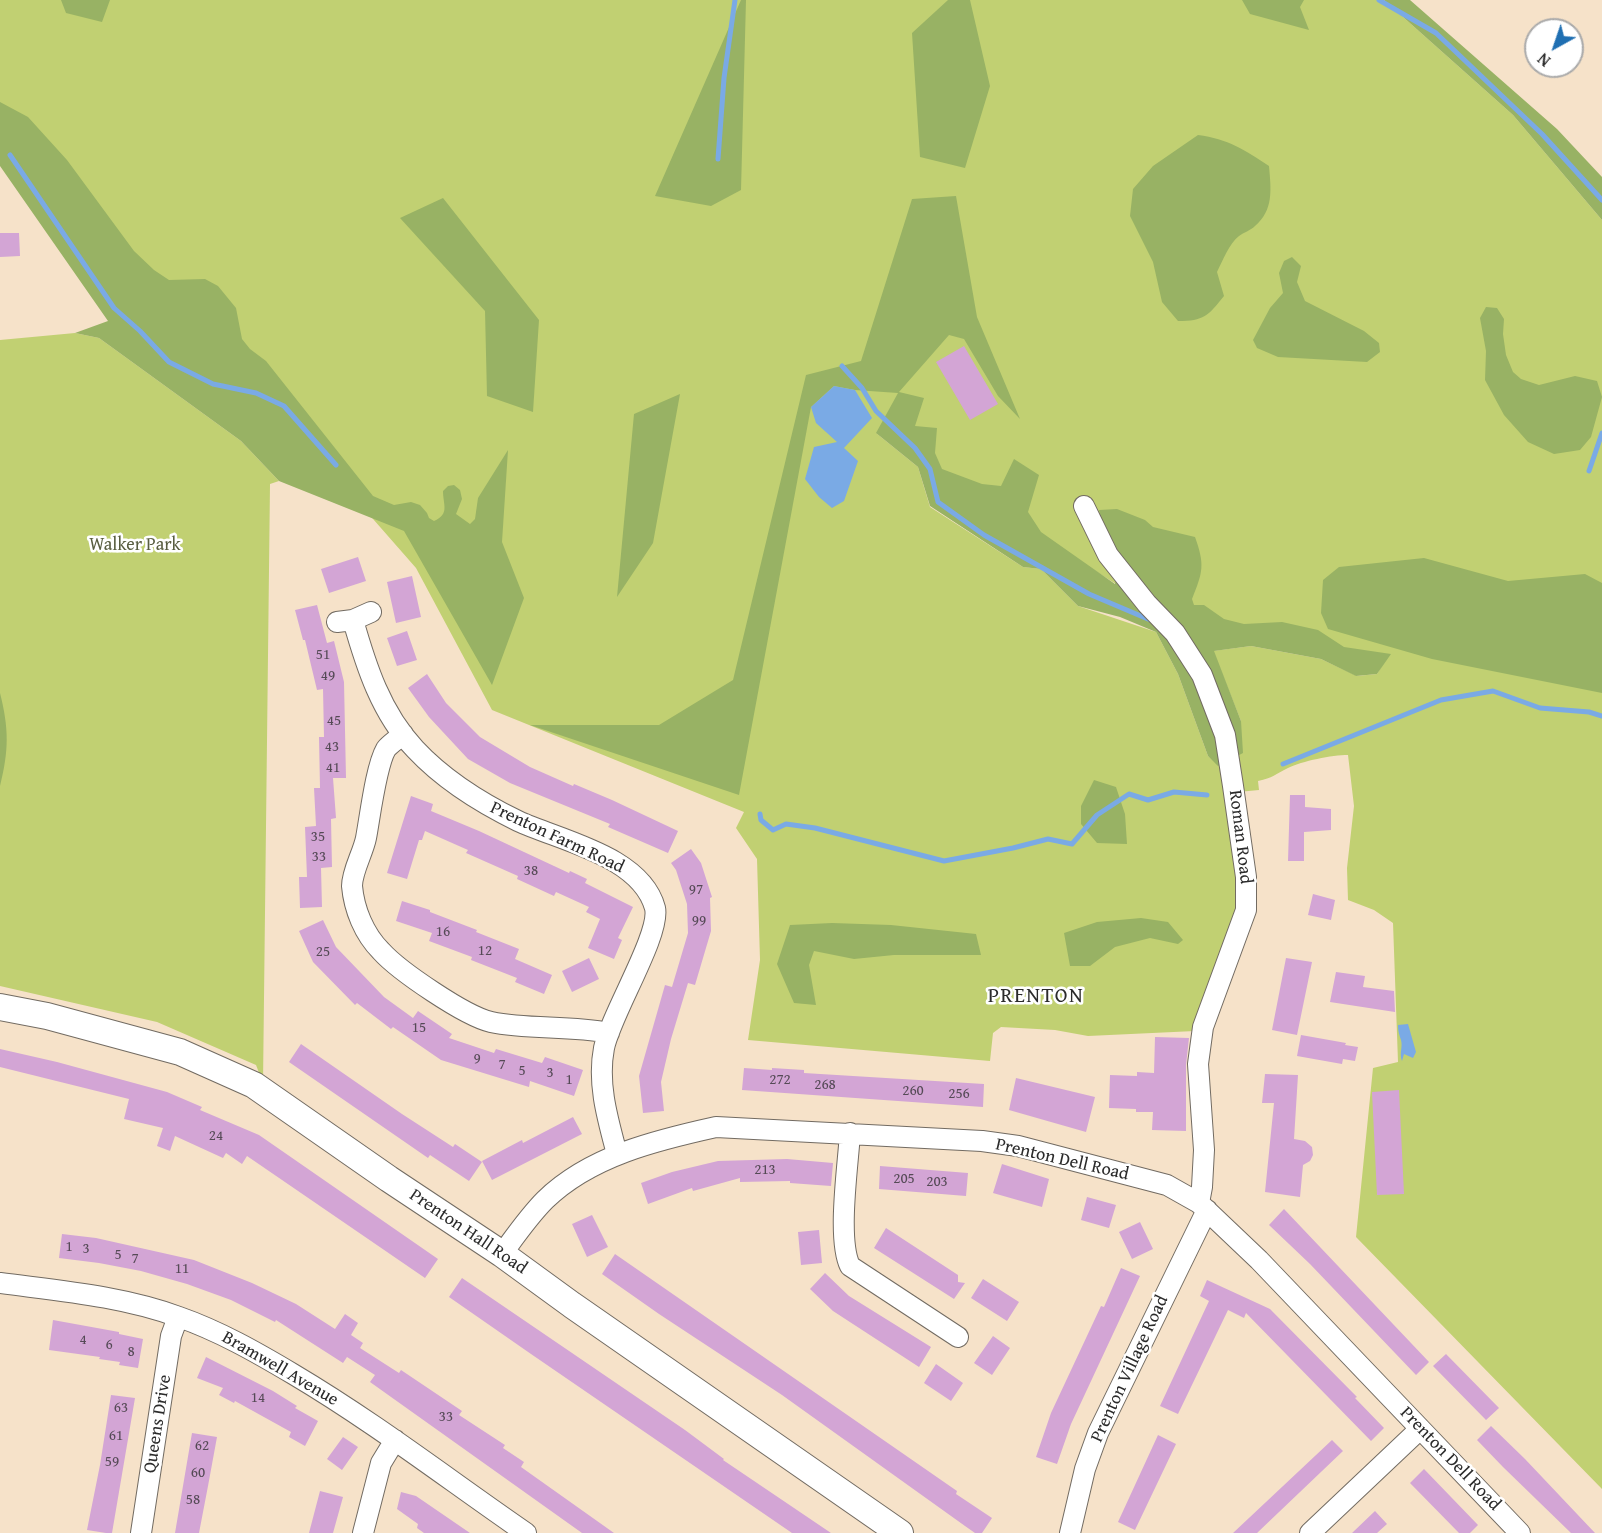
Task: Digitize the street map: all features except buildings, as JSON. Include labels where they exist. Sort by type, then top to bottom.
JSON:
[{"type":"street","name":"Roman Road","points":[[1084,506],[1108,555],[1147,604],[1174,633],[1202,675],[1225,735],[1246,877],[1246,910],[1203,1027],[1198,1064],[1204,1150],[1203,1206]]},
{"type":"street","name":"Prenton Farm Road","points":[[371,612],[345,621],[390,718],[415,749],[443,775],[479,800],[519,821],[605,856],[633,874],[646,889],[655,910],[652,932],[604,1047],[601,1075],[616,1154]]},
{"type":"street","points":[[403,734],[387,748],[380,768],[364,845],[352,883],[362,924],[380,951],[409,974],[468,1014],[491,1022],[587,1029],[609,1033]]},
{"type":"street","name":"Prenton Hall Road","points":[[0,1007],[47,1016],[180,1052],[254,1085],[502,1254],[900,1533]]},
{"type":"street","name":"Prenton Dell Road","points":[[502,1254],[521,1227],[546,1199],[572,1179],[616,1154],[674,1136],[716,1127],[982,1141],[1018,1146],[1167,1185],[1203,1206],[1259,1260],[1520,1533]]},
{"type":"street","points":[[850,1133],[843,1229],[844,1256],[850,1266],[958,1336]]},
{"type":"street","name":"Prenton Village Road","points":[[1070,1533],[1085,1469],[1098,1433],[1203,1206]]},
{"type":"street","name":"Bramwell Avenue","points":[[0,1283],[120,1300],[178,1317],[243,1344],[323,1392],[526,1533]]},
{"type":"street","name":"Queens Drive","points":[[141,1533],[171,1335],[178,1317]]},
{"type":"street","points":[[1310,1533],[1420,1429]]},
{"type":"street","points":[[363,1533],[381,1463],[394,1440]]},
{"type":"green space","points":[[0,0],[1384,0],[1513,115],[1602,220],[1602,1489],[1356,1237],[1373,1068],[1398,1062],[1393,923],[1374,910],[1348,900],[1347,868],[1354,806],[1348,755],[1301,763],[1258,781],[1259,790],[1238,792],[1233,758],[1241,721],[1213,651],[1251,646],[1321,659],[1357,676],[1377,674],[1386,659],[1191,627],[1116,584],[876,433],[918,467],[930,507],[1023,567],[1041,569],[1078,606],[1156,632],[1178,674],[1208,756],[1224,770],[1242,906],[1195,1031],[1088,1036],[1055,1030],[1001,1027],[993,1033],[990,1061],[748,1040],[760,960],[757,859],[736,828],[744,812],[492,710],[416,568],[345,487],[0,157]]},
{"type":"green space","points":[[61,0],[110,0],[102,22],[66,13]]},
{"type":"green space","points":[[741,0],[746,0],[741,190],[711,206],[655,196]]},
{"type":"green space","points":[[948,0],[970,0],[990,86],[965,168],[920,157],[912,33]]},
{"type":"green space","points":[[1242,0],[1304,0],[1300,7],[1309,30],[1250,14]]},
{"type":"green space","points":[[1384,0],[1410,0],[1557,129],[1602,177],[1602,220],[1513,115]]},
{"type":"green space","points":[[0,102],[28,117],[67,160],[134,251],[154,270],[169,280],[205,279],[218,286],[236,308],[242,339],[250,349],[266,361],[373,496],[394,505],[411,502],[420,505],[434,521],[444,512],[443,491],[448,486],[454,485],[460,490],[462,499],[456,514],[470,524],[475,519],[478,498],[508,450],[502,542],[524,598],[492,685],[404,531],[279,481],[241,441],[99,338],[75,333],[108,321],[0,166]]},
{"type":"green space","points":[[1198,135],[1236,146],[1269,166],[1270,199],[1261,220],[1235,239],[1226,252],[1217,272],[1224,296],[1205,316],[1194,320],[1178,321],[1162,302],[1153,262],[1130,216],[1133,189],[1153,166]]},
{"type":"green space","points":[[956,196],[977,317],[1020,419],[998,396],[964,339],[949,335],[899,392],[924,398],[915,426],[937,428],[935,453],[942,469],[982,484],[1001,486],[1014,459],[1039,475],[1028,512],[1041,532],[1115,584],[1120,561],[1103,535],[1099,510],[1117,509],[1145,520],[1153,527],[1195,537],[1201,568],[1199,582],[1192,599],[1194,605],[1204,605],[1224,619],[1244,624],[1282,622],[1318,630],[1344,647],[1391,654],[1377,674],[1356,676],[1321,659],[1251,646],[1214,651],[1241,721],[1243,753],[1218,766],[1208,756],[1178,674],[1156,632],[1120,617],[1078,606],[1041,569],[1023,567],[930,506],[918,467],[876,433],[898,393],[834,386],[811,407],[739,795],[530,725],[659,725],[733,680],[806,375],[861,361],[912,199]]},
{"type":"green space","points":[[443,198],[539,320],[533,412],[487,396],[485,311],[400,218]]},
{"type":"green space","points":[[1292,257],[1301,266],[1297,282],[1305,301],[1364,331],[1379,343],[1380,352],[1367,362],[1278,357],[1257,348],[1253,340],[1270,308],[1283,293],[1279,273],[1284,261]]},
{"type":"green space","points":[[1486,307],[1497,308],[1504,319],[1503,334],[1506,355],[1513,372],[1521,379],[1539,385],[1575,376],[1597,381],[1602,397],[1591,437],[1580,450],[1554,454],[1528,442],[1504,415],[1485,380],[1486,351],[1480,318]]},
{"type":"green space","name":"Walker Park","points":[[75,333],[99,338],[241,441],[279,481],[270,484],[263,1083],[256,1065],[157,1022],[0,986],[0,340]]},
{"type":"green space","points":[[680,394],[653,543],[617,597],[634,414]]},
{"type":"green space","points":[[1424,558],[1508,581],[1585,574],[1602,583],[1602,693],[1432,659],[1328,629],[1321,613],[1323,580],[1339,567]]},
{"type":"green space","points":[[0,693],[7,740],[0,786]]},
{"type":"green space","points":[[1094,780],[1116,787],[1125,814],[1127,844],[1097,843],[1081,824],[1081,806]]},
{"type":"green space","points":[[1141,918],[1168,922],[1183,940],[1178,944],[1150,938],[1115,947],[1090,966],[1070,966],[1064,933],[1097,922]]},
{"type":"green space","points":[[832,923],[891,925],[976,934],[981,955],[894,955],[854,959],[814,951],[809,965],[816,1005],[794,1003],[777,964],[790,925]]},
{"type":"water","points":[[834,386],[855,390],[872,418],[844,448],[858,461],[844,501],[832,508],[819,497],[805,479],[814,447],[837,442],[816,423],[811,407]]},
{"type":"water","points":[[1408,1024],[1416,1052],[1413,1058],[1404,1054],[1402,1061],[1398,1025]]},
{"type":"waterway","points":[[718,159],[724,78],[735,0]]},
{"type":"waterway","points":[[1379,0],[1436,33],[1542,134],[1602,200]]},
{"type":"waterway","points":[[10,155],[114,308],[140,331],[169,362],[213,384],[256,393],[284,406],[336,465]]},
{"type":"waterway","points":[[842,366],[862,388],[876,411],[915,448],[930,469],[938,502],[984,535],[1089,594],[1155,622]]},
{"type":"waterway","points":[[1589,471],[1602,433]]},
{"type":"waterway","points":[[1283,764],[1441,700],[1493,691],[1540,708],[1589,712],[1602,716]]},
{"type":"waterway","points":[[760,814],[761,820],[773,830],[786,824],[815,828],[944,861],[1048,839],[1072,844],[1097,815],[1129,794],[1148,800],[1174,792],[1207,795]]},
{"type":"district","name":"PRENTON","points":[[1036,997]]}]
